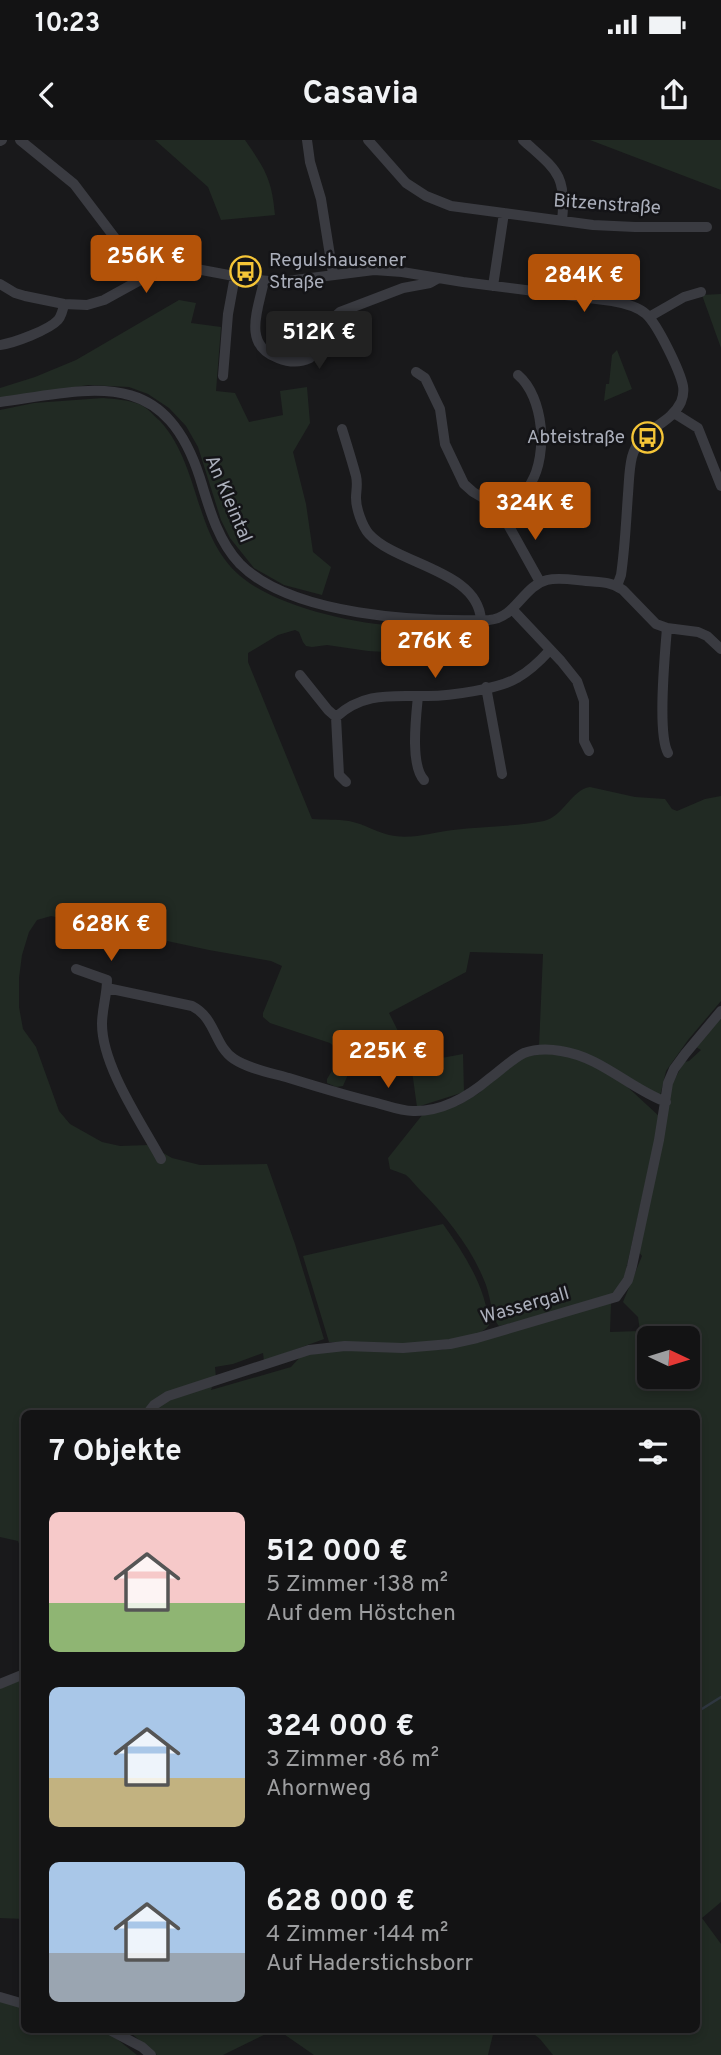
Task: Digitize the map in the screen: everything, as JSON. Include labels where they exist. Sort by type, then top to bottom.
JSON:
[{"type":"street","points":[[20,140],[74,184],[111,234],[125,247],[162,268]]},
{"type":"street","points":[[307,140],[309,158],[321,199],[333,274]]},
{"type":"street","name":"Bitzenstraße","points":[[368,140],[406,183],[426,196],[452,206],[624,227],[707,228]]},
{"type":"street","points":[[523,140],[543,158],[561,181],[564,202],[562,221]]},
{"type":"street","points":[[494,286],[504,213]]},
{"type":"street","points":[[0,284],[15,293],[64,304],[87,305],[97,303],[162,268],[182,265],[264,282],[374,270],[612,300],[631,306],[649,317],[660,334],[683,384],[683,397],[674,413],[647,432],[634,451],[630,468],[621,575],[617,586]]},
{"type":"street","points":[[223,376],[228,314],[235,276]]},
{"type":"street","points":[[264,282],[255,331],[257,344],[275,357],[299,361],[310,358],[329,322],[340,312],[403,288],[430,283],[438,278]]},
{"type":"street","points":[[649,317],[684,297],[701,292]]},
{"type":"street","points":[[0,345],[54,324],[60,319],[64,304]]},
{"type":"street","points":[[416,372],[425,378],[440,409],[446,449],[464,484],[472,492],[504,510]]},
{"type":"street","points":[[504,510],[527,490],[535,475],[539,458],[539,411],[530,387],[518,375]]},
{"type":"street","name":"An Kleintal","points":[[0,402],[97,390],[135,396],[148,402],[167,417],[178,430],[222,537],[232,555],[257,579],[294,597],[365,614],[481,620]]},
{"type":"street","points":[[674,413],[698,428],[721,486]]},
{"type":"street","points":[[342,429],[356,477],[357,504],[369,533],[402,556],[422,563],[460,585],[476,603],[481,620],[499,619],[540,582],[549,579],[607,583],[617,586],[628,595],[653,622],[667,628],[698,632],[707,636],[721,649]]},
{"type":"street","points":[[504,510],[506,521],[540,582]]},
{"type":"street","points":[[512,609],[570,672],[581,690],[585,710],[584,741],[589,751]]},
{"type":"street","points":[[667,628],[663,709],[664,745],[668,753]]},
{"type":"street","points":[[336,717],[353,705],[373,697],[444,695],[519,678],[550,650]]},
{"type":"street","points":[[300,675],[336,717],[340,775],[346,782]]},
{"type":"street","points":[[486,687],[502,774]]},
{"type":"street","points":[[418,696],[415,737],[418,773],[424,780]]},
{"type":"street","points":[[76,969],[107,980],[102,1024],[106,1047],[123,1090],[162,1159]]},
{"type":"street","points":[[107,988],[200,1010],[235,1060],[348,1096],[400,1109],[416,1111],[451,1103],[470,1094],[523,1054],[534,1050],[560,1050],[581,1055],[603,1065],[650,1096],[666,1102]]},
{"type":"street","name":"Wassergall","points":[[150,1410],[167,1396],[309,1350],[345,1346],[403,1348],[450,1344],[616,1297],[628,1280],[632,1266],[668,1083],[674,1069],[721,1012]]},
{"type":"street","points":[[0,1684],[21,1675]]},
{"type":"street","points":[[0,1997],[21,2003]]},
{"type":"street","points":[[116,2033],[151,2055]]},
{"type":"shaded area","points":[[155,140],[245,140],[266,175],[272,192],[275,215],[221,220],[208,187]]},
{"type":"shaded area","points":[[590,140],[721,140],[721,190]]},
{"type":"shaded area","points":[[721,294],[721,348],[702,295]]},
{"type":"shaded area","points":[[179,300],[196,303],[191,323],[221,327],[216,391],[235,393],[249,422],[283,415],[280,391],[307,387],[310,423],[293,452],[306,504],[313,552],[331,567],[322,595],[284,585],[254,568],[230,538],[221,520],[198,447],[186,426],[169,408],[148,394],[129,387],[88,385],[0,399],[0,388],[76,360]]},
{"type":"shaded area","points":[[617,350],[632,389],[604,401],[612,355]]},
{"type":"shaded area","points":[[103,398],[135,403],[160,421],[174,439],[184,460],[215,544],[227,563],[259,589],[297,606],[340,618],[382,625],[470,627],[480,633],[482,640],[479,644],[403,653],[327,645],[306,646],[299,632],[295,630],[278,635],[248,653],[248,662],[312,819],[349,821],[389,835],[410,837],[544,821],[557,814],[583,789],[590,787],[635,797],[665,799],[672,809],[677,811],[705,799],[721,796],[721,1001],[666,1071],[660,1096],[613,1068],[539,1047],[543,954],[470,952],[466,972],[389,1013],[399,1033],[420,1062],[463,1054],[464,1092],[417,1107],[412,1071],[405,1061],[363,1054],[353,1063],[343,1086],[336,1087],[327,1083],[340,1052],[330,1043],[270,1023],[263,1017],[282,966],[271,961],[51,916],[37,920],[29,932],[22,955],[19,1007],[23,1029],[36,1047],[59,1111],[70,1124],[102,1142],[120,1146],[149,1145],[172,1158],[200,1165],[267,1164],[324,1339],[264,1361],[263,1353],[233,1364],[215,1367],[216,1378],[211,1390],[291,1367],[301,1356],[347,1349],[441,1350],[611,1303],[610,1332],[637,1331],[637,1390],[700,1390],[700,1326],[639,1326],[638,1317],[623,1302],[642,1256],[639,1252],[672,1084],[684,1062],[701,1050],[696,1047],[721,1018],[721,1902],[702,1918],[721,1944],[721,2055],[553,2055],[533,2033],[700,2033],[700,1410],[21,1410],[21,1550],[18,1541],[0,1537],[0,410],[34,403]]},
{"type":"shaded area","points":[[545,1053],[580,1058],[621,1081],[660,1117],[623,1283],[611,1296],[499,1326],[481,1272],[467,1247],[410,1178],[390,1169],[388,1158],[423,1114],[459,1105],[525,1057]]},
{"type":"shaded area","points":[[443,1224],[479,1285],[489,1325],[478,1334],[439,1343],[329,1342],[303,1256]]},
{"type":"shaded area","points":[[21,1678],[21,1919],[0,1918],[0,1687]]},
{"type":"shaded area","points":[[0,2000],[21,2006],[21,2033],[110,2033],[137,2055],[0,2055]]},
{"type":"shaded area","points":[[130,2033],[268,2033],[223,2055],[157,2055]]},
{"type":"shaded area","points":[[282,2033],[493,2033],[488,2055],[314,2055]]},
{"type":"waterway","points":[[700,1710],[721,1697]]},
{"type":"place","name":"Regulshausener Straße","points":[[246,272]]},
{"type":"place","name":"Abteistraße","points":[[648,438]]}]
